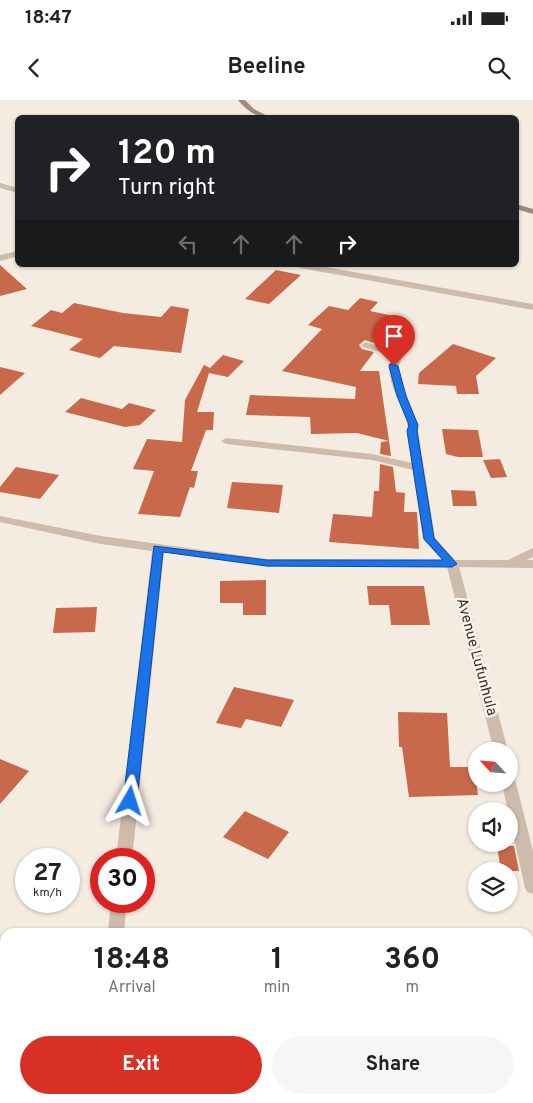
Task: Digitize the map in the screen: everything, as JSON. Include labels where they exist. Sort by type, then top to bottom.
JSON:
[{"type":"street","points":[[242,100],[252,110],[262,115]]},
{"type":"street","points":[[0,185],[15,191]]},
{"type":"street","points":[[519,207],[533,212]]},
{"type":"street","points":[[0,258],[15,255]]},
{"type":"street","points":[[311,267],[533,307]]},
{"type":"street","points":[[366,345],[398,354],[394,370],[401,396],[414,425],[412,431],[429,539],[452,564]]},
{"type":"street","points":[[226,441],[372,457],[418,468]]},
{"type":"street","points":[[0,519],[101,540],[267,563],[533,564]]},
{"type":"street","points":[[125,848],[158,548]]},
{"type":"street","points":[[510,564],[533,552]]},
{"type":"street","name":"Avenue Lufunhula","points":[[452,564],[499,742]]},
{"type":"street","points":[[511,792],[533,888]]},
{"type":"street","points":[[116,928],[118,913]]},
{"type":"building","points":[[0,265],[27,289],[0,296]]},
{"type":"building","points":[[276,270],[301,275],[269,304],[245,299]]},
{"type":"building","points":[[360,298],[378,302],[370,311],[398,317],[373,343],[365,340],[359,345],[362,349],[374,352],[360,371],[379,371],[389,441],[357,433],[311,434],[310,417],[246,415],[250,395],[355,399],[356,387],[282,371],[322,329],[308,325],[329,306],[348,310]]},
{"type":"building","points":[[74,303],[123,313],[161,317],[171,306],[189,309],[181,353],[114,346],[100,358],[69,350],[83,339],[31,326],[51,310],[62,313]]},
{"type":"building","points":[[453,344],[496,358],[476,376],[479,394],[457,394],[456,386],[418,384],[419,373]]},
{"type":"building","points":[[223,355],[244,361],[228,377],[209,373],[197,412],[214,412],[213,430],[206,430],[191,471],[198,471],[194,488],[190,487],[180,517],[138,514],[154,471],[133,469],[147,439],[182,442],[185,400],[204,365],[210,368]]},
{"type":"building","points":[[0,367],[25,373],[0,395]]},
{"type":"building","points":[[81,398],[122,409],[129,403],[156,410],[140,425],[125,427],[65,412]]},
{"type":"building","points":[[442,429],[478,430],[483,457],[458,457],[446,454]]},
{"type":"building","points":[[389,441],[391,456],[380,454],[381,442]]},
{"type":"building","points":[[500,459],[507,477],[491,478],[483,460]]},
{"type":"building","points":[[380,464],[393,467],[396,492],[405,493],[404,512],[417,512],[419,549],[329,542],[333,514],[372,517],[374,491],[379,491]]},
{"type":"building","points":[[16,467],[59,475],[40,499],[0,492],[0,487]]},
{"type":"building","points":[[232,482],[283,485],[279,513],[227,508]]},
{"type":"building","points":[[451,490],[475,491],[477,506],[453,506]]},
{"type":"building","points":[[266,580],[266,615],[243,615],[243,603],[220,603],[220,581]]},
{"type":"building","points":[[367,586],[424,586],[430,625],[391,625],[389,605],[369,605]]},
{"type":"building","points":[[97,607],[95,632],[53,633],[56,608]]},
{"type":"building","points":[[234,687],[294,700],[281,727],[246,719],[241,728],[216,723]]},
{"type":"building","points":[[398,712],[447,713],[450,767],[468,767],[468,792],[478,792],[478,795],[409,797],[402,747],[399,747]]},
{"type":"building","points":[[0,759],[29,771],[0,804]]},
{"type":"building","points":[[245,811],[289,832],[268,859],[223,837]]},
{"type":"building","points":[[498,852],[515,852],[517,862],[500,862]]},
{"type":"route","points":[[130,801],[158,548],[267,563],[452,564],[429,539],[412,431],[414,425],[401,396],[394,366]]}]
